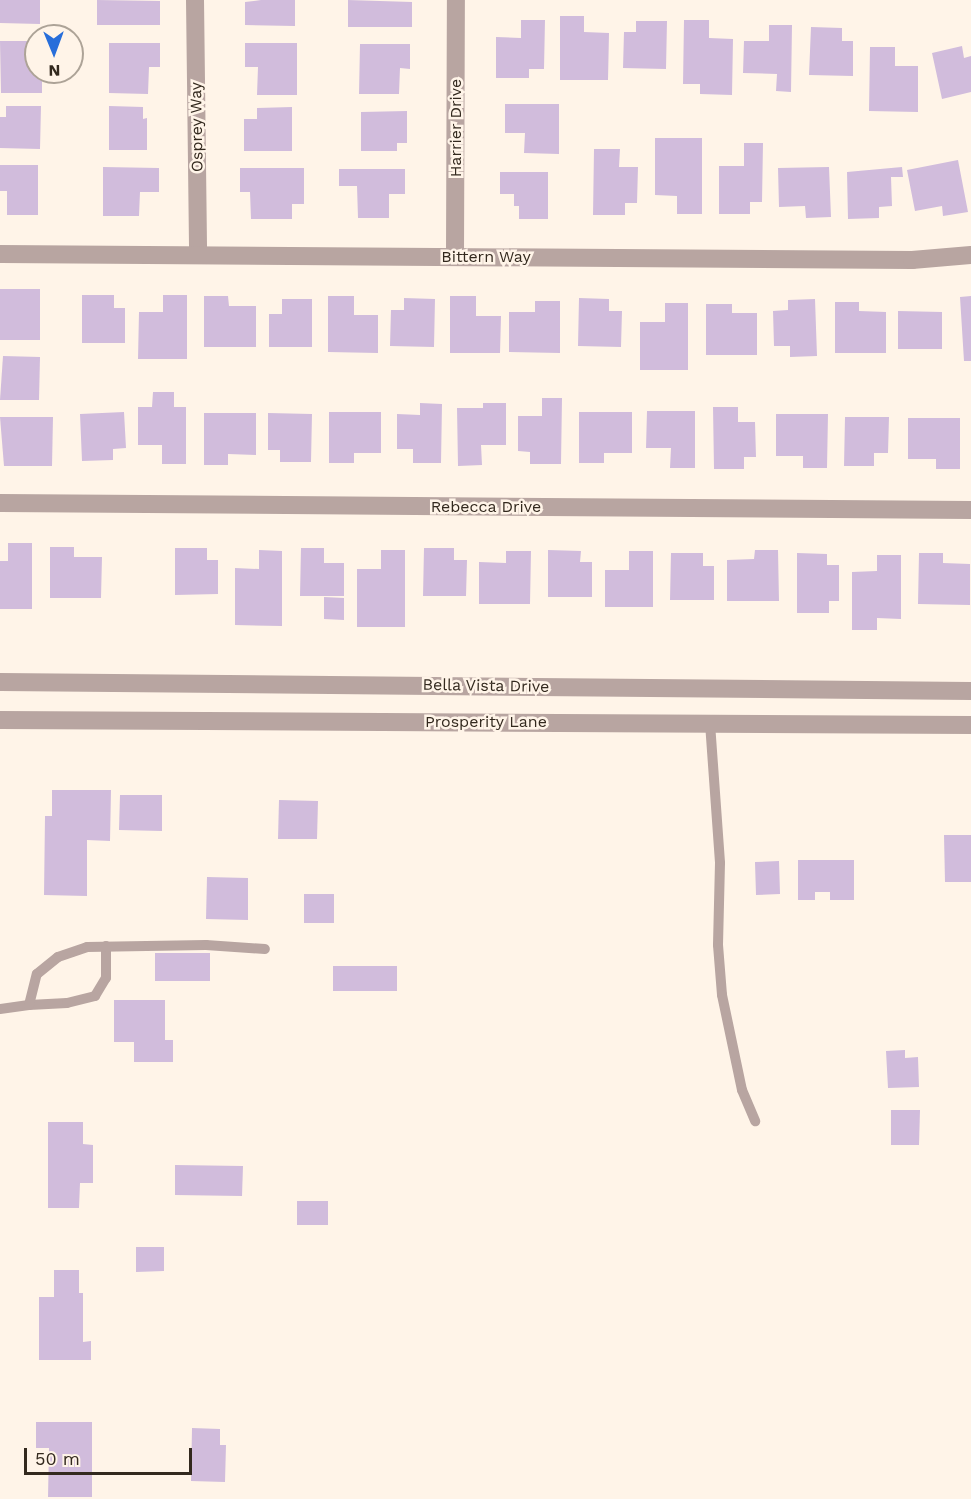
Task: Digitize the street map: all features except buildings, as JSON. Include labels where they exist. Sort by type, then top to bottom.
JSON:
[{"type":"street","name":"Osprey Way","points":[[195,0],[198,255]]},
{"type":"street","name":"Harrier Drive","points":[[455,257],[456,0]]},
{"type":"street","name":"Bittern Way","points":[[0,254],[912,260],[971,255]]},
{"type":"street","name":"Rebecca Drive","points":[[0,504],[971,510]]},
{"type":"street","name":"Bella Vista Drive","points":[[0,682],[971,691]]},
{"type":"street","name":"Prosperity Lane","points":[[0,720],[971,725]]},
{"type":"lane","points":[[710,723],[720,863],[718,945],[722,995],[742,1090],[755,1121]]},
{"type":"lane","points":[[29,1005],[37,974],[58,957],[87,947],[206,945],[265,949]]},
{"type":"lane","points":[[0,1009],[67,1003],[95,996],[106,978],[106,946]]}]
